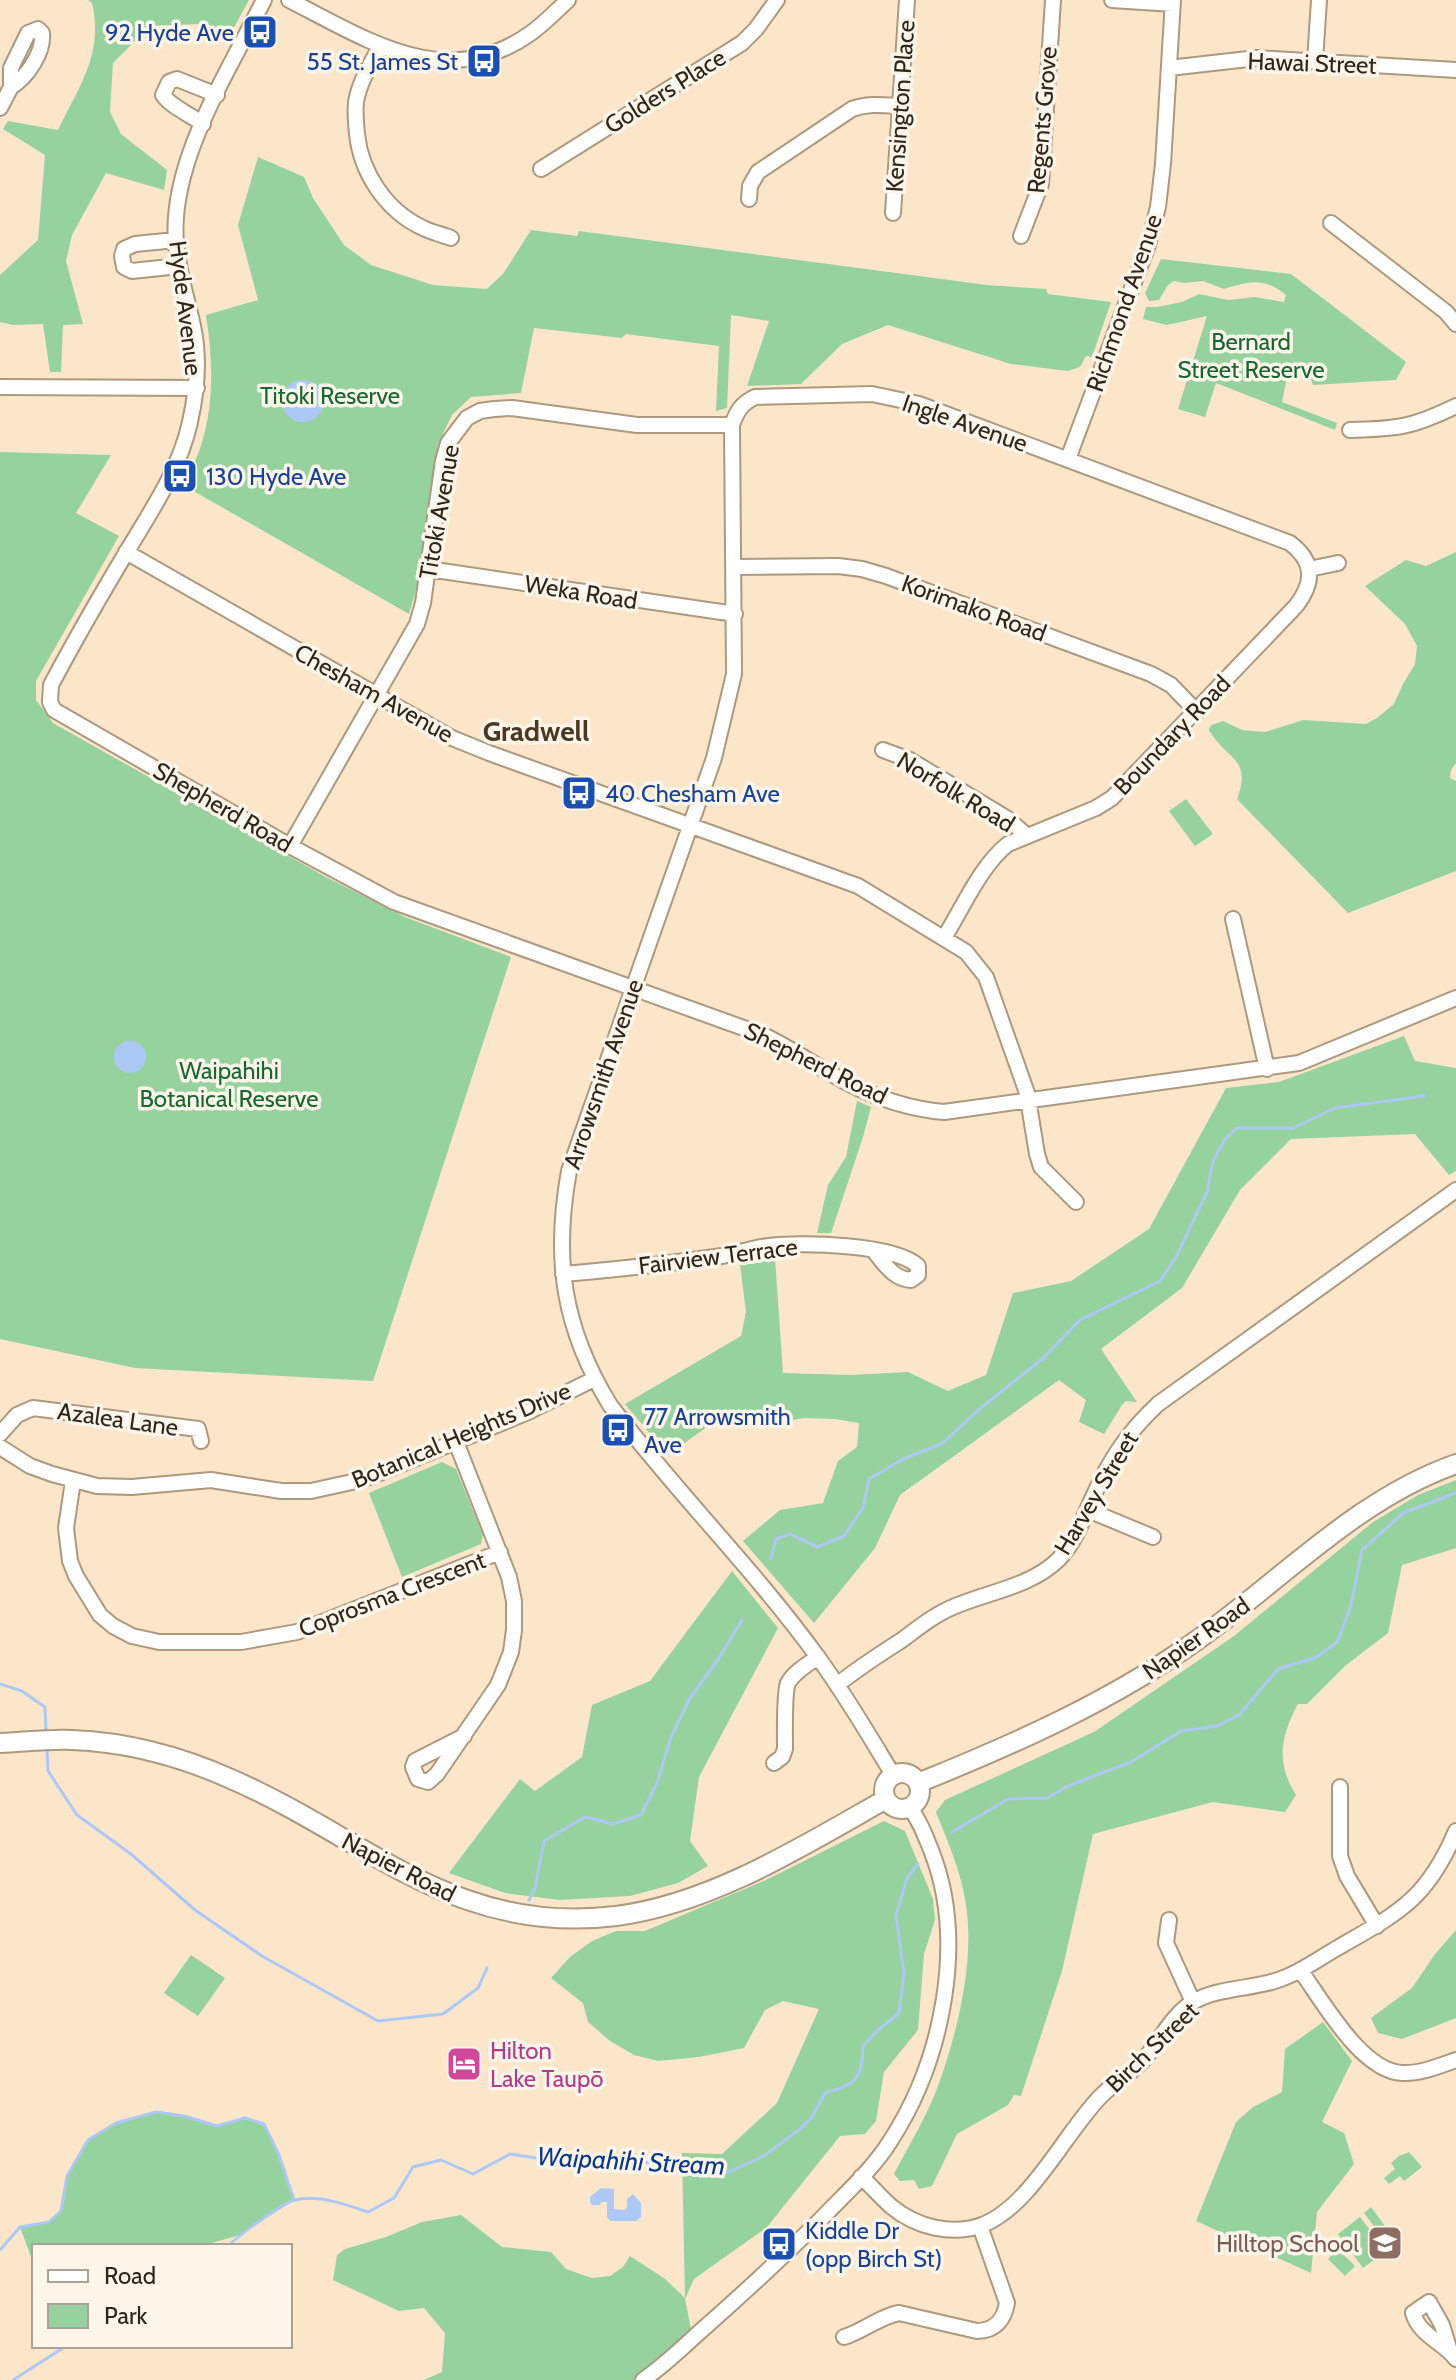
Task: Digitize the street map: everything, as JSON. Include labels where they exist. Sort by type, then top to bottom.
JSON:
[{"type":"main road","name":"Napier Road","points":[[918,1783],[964,1765],[1127,1685],[1198,1640],[1371,1506],[1403,1486],[1456,1464]]},
{"type":"main road","name":"Napier Road","points":[[0,1743],[73,1740],[112,1744],[174,1758],[230,1778],[446,1894],[506,1911],[567,1918],[617,1916],[695,1897],[751,1872],[886,1799]]},
{"type":"main road","points":[[893,1775],[910,1775],[918,1783],[918,1797],[909,1807],[896,1808],[886,1799],[884,1788],[888,1778],[893,1775]]},
{"type":"street","name":"Hyde Avenue","points":[[49,695],[58,672],[162,492],[184,446],[197,388],[194,329],[176,240],[180,184],[203,124],[264,0]]},
{"type":"street","points":[[289,0],[381,46],[426,60],[460,60],[509,46],[530,33],[568,0]]},
{"type":"street","name":"Golders Place","points":[[541,169],[742,43],[777,0]]},
{"type":"street","name":"Kensington Place","points":[[893,213],[907,0]]},
{"type":"street","name":"Regents Grove","points":[[1021,236],[1041,184],[1053,0]]},
{"type":"street","points":[[1112,0],[1173,2]]},
{"type":"street","points":[[1315,61],[1319,0]]},
{"type":"street","name":"Richmond Avenue","points":[[1068,459],[1148,245],[1158,207],[1173,2]]},
{"type":"street","points":[[381,46],[368,67],[356,98],[358,147],[368,175],[398,212],[420,227],[451,238]]},
{"type":"street","name":"Hawai Street","points":[[1169,68],[1257,58],[1456,70]]},
{"type":"street","points":[[203,124],[167,102],[163,95],[169,82],[177,79],[217,95]]},
{"type":"street","points":[[0,108],[11,87]]},
{"type":"street","points":[[184,110],[195,87]]},
{"type":"street","points":[[749,199],[750,186],[758,172],[852,109],[877,104],[900,106]]},
{"type":"street","points":[[1331,223],[1446,312],[1456,324]]},
{"type":"street","points":[[176,240],[135,244],[124,249],[122,256],[124,267],[132,271],[179,266]]},
{"type":"street","points":[[152,242],[155,268]]},
{"type":"street","points":[[0,387],[197,388]]},
{"type":"street","name":"Ingle Avenue","points":[[732,425],[744,403],[755,397],[872,394],[919,404],[1068,459]]},
{"type":"street","points":[[1350,430],[1406,427],[1456,406]]},
{"type":"street","name":"Titoki Avenue","points":[[290,846],[417,624],[448,443],[467,418],[480,411],[512,408],[637,425],[732,425]]},
{"type":"street","name":"Arrowsmith Avenue","points":[[732,425],[734,674],[714,758],[569,1171],[562,1227],[563,1274],[573,1329],[594,1379],[627,1428],[777,1604],[818,1657],[893,1775]]},
{"type":"street","points":[[1068,459],[1290,543],[1302,554],[1309,569],[1338,563]]},
{"type":"street","name":"Chesham Avenue","points":[[126,552],[464,743],[858,886],[966,952],[986,977],[1030,1101],[1041,1167],[1076,1202]]},
{"type":"street","name":"Korimako Road","points":[[733,567],[838,566],[886,576],[1151,674],[1171,685],[1197,712]]},
{"type":"street","name":"Weka Road","points":[[428,569],[735,614]]},
{"type":"street","name":"Boundary Road","points":[[944,938],[989,862],[1008,844],[1105,803],[1197,712],[1296,606],[1305,594],[1309,569]]},
{"type":"street","name":"Shepherd Road","points":[[49,695],[54,710],[372,891],[422,914],[763,1035],[844,1081],[907,1106],[944,1112],[1299,1063],[1456,998]]},
{"type":"street","name":"Norfolk Road","points":[[883,750],[910,760],[1008,819],[1027,836]]},
{"type":"street","points":[[1233,919],[1267,1069]]},
{"type":"street","name":"Harvey Street","points":[[837,1685],[950,1608],[1043,1572],[1069,1547],[1121,1443],[1138,1422],[1158,1404],[1456,1190]]},
{"type":"street","name":"Fairview Terrace","points":[[563,1274],[718,1257],[770,1246],[861,1246],[873,1250]]},
{"type":"street","name":"Botanical Heights Drive","points":[[0,1447],[30,1466],[97,1486],[132,1487],[211,1480],[281,1491],[311,1491],[361,1480],[528,1412],[594,1379]]},
{"type":"street","name":"Azalea Lane","points":[[0,1434],[17,1415],[33,1408],[201,1429]]},
{"type":"street","points":[[456,1442],[500,1552],[514,1601],[511,1652],[498,1685],[464,1736]]},
{"type":"street","name":"Coprosma Crescent","points":[[73,1481],[66,1528],[70,1561],[76,1576],[100,1615],[113,1626],[132,1636],[159,1642],[241,1642],[297,1632],[500,1552]]},
{"type":"street","points":[[1088,1510],[1153,1537]]},
{"type":"street","points":[[774,1763],[782,1757],[785,1749],[786,1691],[789,1681],[818,1657]]},
{"type":"street","points":[[1340,1787],[1340,1856],[1347,1876],[1377,1926]]},
{"type":"street","points":[[643,2380],[775,2266],[861,2177],[891,2140],[918,2091],[936,2035],[950,1951],[946,1895],[941,1874],[925,1833],[909,1807]]},
{"type":"street","name":"Birch Street","points":[[861,2177],[890,2206],[919,2224],[949,2230],[980,2226],[993,2220],[1020,2199],[1100,2096],[1133,2070],[1184,2009],[1193,2002],[1211,1996],[1288,1977],[1402,1910],[1427,1885],[1456,1831]]},
{"type":"street","points":[[1169,1920],[1166,1943],[1193,2002]]},
{"type":"street","points":[[1300,1970],[1350,2039],[1370,2061],[1380,2067],[1410,2073],[1456,2060]]},
{"type":"street","points":[[844,2337],[899,2313],[977,2331],[998,2325],[1007,2303],[980,2226]]},
{"type":"green space","points":[[88,0],[249,0],[231,33],[198,24],[150,26],[113,63],[110,112],[121,134],[167,170],[164,190],[106,173],[72,235],[66,261],[83,324],[63,325],[61,372],[50,372],[43,324],[0,322],[0,275],[38,240],[45,155],[3,129],[8,121],[58,130],[92,54],[95,21],[92,3]]},
{"type":"green space","name":"Titoki Reserve","points":[[258,157],[304,177],[313,198],[344,245],[371,265],[433,285],[487,289],[503,274],[531,230],[577,236],[579,231],[987,285],[1046,289],[1048,294],[1111,302],[1092,357],[1086,356],[1080,367],[1068,371],[1011,364],[888,325],[842,344],[801,384],[747,386],[769,321],[731,315],[727,408],[716,411],[719,346],[626,334],[622,338],[534,328],[521,393],[471,397],[452,415],[438,444],[417,586],[409,614],[183,485],[201,445],[210,402],[211,359],[206,315],[258,300],[238,225]]},
{"type":"green space","name":"Bernard Street Reserve","points":[[1161,259],[1291,274],[1406,362],[1396,380],[1313,385],[1305,364],[1290,363],[1282,402],[1337,423],[1335,430],[1216,383],[1205,417],[1178,409],[1207,316],[1167,325],[1143,319],[1146,307],[1182,302],[1199,294],[1228,300],[1255,297],[1284,302],[1286,295],[1271,285],[1256,282],[1224,289],[1203,281],[1174,281],[1159,300],[1149,301],[1145,293]]},
{"type":"green space","name":"Waipahihi Botanical Reserve","points":[[0,452],[111,455],[76,513],[119,536],[36,681],[36,700],[53,723],[324,876],[405,917],[511,957],[373,1381],[135,1368],[0,1339]]},
{"type":"green space","points":[[1456,552],[1456,763],[1450,778],[1456,781],[1456,871],[1348,913],[1237,799],[1242,775],[1240,767],[1209,730],[1211,725],[1223,721],[1242,730],[1265,732],[1303,720],[1366,724],[1377,718],[1394,704],[1415,664],[1417,646],[1405,624],[1365,586],[1406,560],[1426,566]]},
{"type":"green space","points":[[1186,799],[1213,834],[1195,846],[1169,811]]},
{"type":"green space","points":[[1404,1036],[1415,1061],[1456,1068],[1456,1171],[1449,1175],[1415,1134],[1291,1139],[1240,1190],[1182,1288],[1101,1349],[1137,1402],[1126,1401],[1104,1434],[1079,1422],[1086,1400],[1059,1380],[900,1495],[875,1548],[814,1623],[743,1541],[780,1510],[823,1503],[838,1461],[857,1447],[859,1423],[804,1418],[771,1424],[722,1416],[668,1455],[625,1404],[741,1336],[746,1312],[740,1264],[775,1258],[783,1373],[850,1375],[908,1372],[948,1391],[986,1375],[1013,1293],[1071,1281],[1149,1229],[1226,1088],[1279,1082]]},
{"type":"green space","points":[[857,1101],[871,1107],[863,1137],[831,1233],[817,1233],[828,1185],[846,1157]]},
{"type":"green space","points":[[442,1462],[456,1469],[483,1535],[481,1544],[402,1577],[369,1493]]},
{"type":"green space","points":[[1456,1480],[1456,1548],[1402,1565],[1388,1633],[1345,1666],[1307,1704],[1298,1704],[1284,1739],[1285,1772],[1296,1795],[1285,1812],[1213,1802],[1093,1834],[1062,1971],[1021,2096],[1014,2095],[1008,2105],[957,2134],[932,2186],[919,2189],[914,2180],[900,2181],[894,2174],[929,2108],[945,2065],[967,1969],[965,1899],[957,1866],[936,1812],[945,1800],[1094,1732],[1234,1636],[1373,1522],[1418,1495]]},
{"type":"green space","points":[[732,1571],[778,1628],[699,1777],[690,1841],[708,1866],[678,1883],[630,1896],[560,1900],[505,1893],[449,1873],[520,1779],[535,1791],[582,1757],[592,1705],[650,1681]]},
{"type":"green space","points":[[884,1821],[905,1831],[933,1899],[935,1920],[924,1954],[918,2030],[884,2072],[876,2121],[865,2134],[840,2136],[767,2227],[694,2279],[685,2299],[693,2339],[640,2380],[424,2380],[442,2372],[445,2333],[424,2308],[399,2311],[333,2280],[337,2255],[345,2249],[422,2222],[461,2215],[502,2247],[551,2252],[566,2269],[592,2278],[610,2276],[623,2267],[630,2256],[665,2279],[685,2298],[682,2153],[722,2154],[777,2103],[819,2009],[783,2001],[765,2010],[744,2048],[658,2061],[634,2055],[610,2041],[588,2022],[583,2003],[551,1978],[570,1957],[592,1941],[616,1931],[645,1931],[768,1879]]},
{"type":"green space","points":[[1456,1930],[1456,2018],[1402,2039],[1378,2033],[1371,2018],[1412,1988]]},
{"type":"green space","points":[[191,1955],[225,1978],[198,2016],[164,1993]]},
{"type":"green space","points":[[1323,2022],[1352,2061],[1322,2122],[1344,2133],[1354,2164],[1317,2212],[1311,2273],[1196,2221],[1236,2122],[1253,2107],[1282,2092],[1285,2049]]},
{"type":"green space","points":[[156,2112],[217,2126],[245,2118],[264,2124],[279,2155],[294,2200],[240,2235],[208,2244],[32,2244],[31,2257],[20,2227],[49,2222],[61,2211],[67,2176],[88,2140],[116,2123]]},
{"type":"green space","points":[[1409,2152],[1422,2167],[1404,2181],[1400,2176],[1389,2184],[1384,2178],[1395,2169],[1391,2163]]},
{"type":"green space","points":[[1371,2207],[1396,2241],[1389,2246],[1364,2213]]},
{"type":"green space","points":[[1360,2217],[1386,2251],[1363,2268],[1338,2234]]},
{"type":"green space","points":[[1338,2249],[1355,2266],[1345,2276],[1328,2259]]},
{"type":"water","points":[[303,380],[318,386],[324,401],[318,416],[303,422],[288,416],[282,401],[288,386]]},
{"type":"water","points":[[130,1041],[141,1046],[146,1057],[141,1068],[130,1073],[119,1068],[114,1057],[119,1046]]},
{"type":"water","points":[[601,2188],[614,2189],[614,2209],[624,2210],[627,2199],[633,2194],[641,2203],[641,2217],[636,2221],[610,2221],[607,2202],[592,2205],[590,2202],[590,2197]]},
{"type":"waterway","points":[[771,1559],[776,1539],[790,1534],[817,1547],[844,1536],[863,1508],[869,1479],[903,1459],[943,1443],[977,1411],[1042,1359],[1080,1320],[1160,1281],[1176,1257],[1207,1192],[1213,1161],[1225,1139],[1237,1128],[1293,1128],[1335,1108],[1424,1096]]},
{"type":"waterway","name":"Waipahihi Stream","points":[[952,1832],[1008,1799],[1047,1798],[1068,1786],[1131,1762],[1181,1731],[1217,1726],[1239,1715],[1278,1669],[1317,1657],[1338,1641],[1351,1605],[1362,1550],[1403,1513],[1456,1493]]},
{"type":"waterway","points":[[529,1900],[535,1888],[544,1841],[585,1817],[613,1824],[641,1815],[657,1783],[671,1737],[690,1698],[742,1620]]},
{"type":"waterway","points":[[0,1684],[22,1691],[45,1707],[46,1732]]},
{"type":"waterway","points":[[47,1748],[48,1771],[77,1815],[131,1854],[195,1910],[262,1956],[378,2021],[443,2014],[478,1988],[487,1968]]},
{"type":"waterway","name":"Waipahihi Stream","points":[[230,2244],[271,2213],[295,2200],[322,2199],[368,2212],[394,2198],[413,2167],[441,2160],[473,2174],[510,2154],[549,2160],[577,2155],[616,2162],[685,2163],[728,2172],[762,2157],[812,2117],[825,2093],[844,2087],[855,2079],[861,2066],[863,2046],[899,2013],[904,1974],[896,1915],[907,1878],[918,1864]]},
{"type":"waterway","points":[[0,2250],[20,2227],[49,2222],[61,2211],[67,2176],[88,2140],[116,2123],[156,2112],[217,2126],[245,2118],[264,2124],[279,2155],[294,2200]]},
{"type":"waterway","name":"Waipahihi Stream","points":[[13,2380],[63,2348]]},
{"type":"place","name":"92 Hyde Ave","points":[[260,32]]},
{"type":"place","name":"55 St. James St","points":[[484,61]]},
{"type":"place","name":"130 Hyde Ave","points":[[180,476]]},
{"type":"place","name":"40 Chesham Ave","points":[[579,793]]},
{"type":"place","name":"77 Arrowsmith Ave","points":[[618,1430]]},
{"type":"place","name":"Hilton Lake Taupō","points":[[464,2064]]},
{"type":"place","name":"Hilltop School","points":[[1385,2243]]},
{"type":"place","name":"Kiddle Dr (opp Birch St)","points":[[779,2244]]},
{"type":"district","name":"Gradwell","points":[[536,731]]}]
